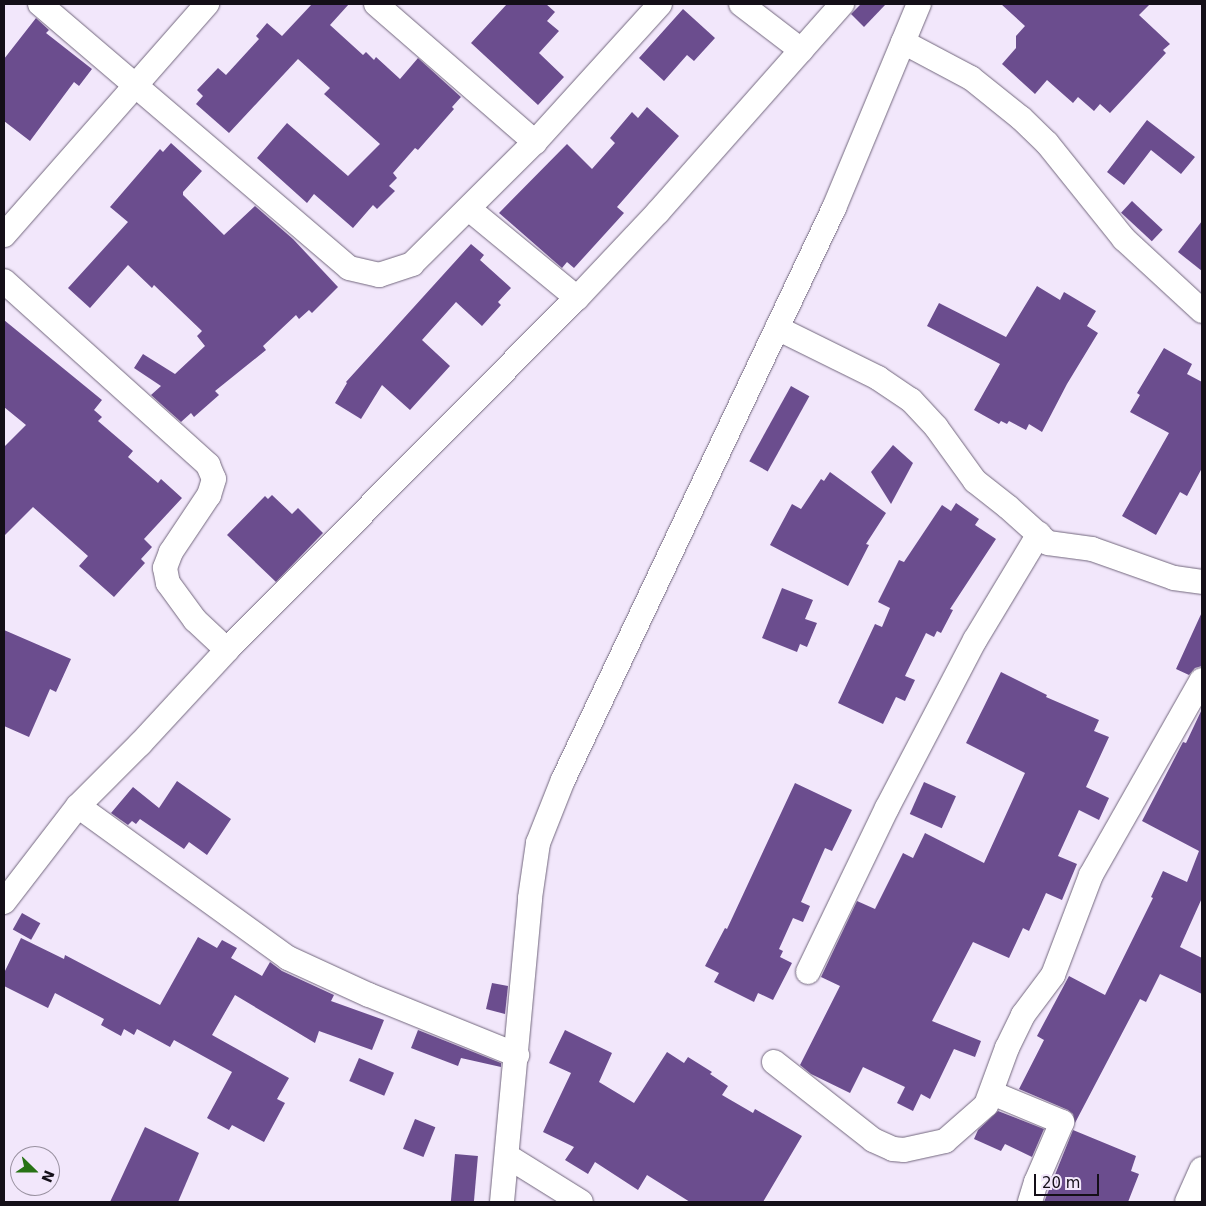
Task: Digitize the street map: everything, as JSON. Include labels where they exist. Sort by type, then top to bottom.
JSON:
[{"type":"street","points":[[40,4],[349,268],[379,275],[412,264],[535,142],[660,4]]},
{"type":"street","points":[[4,235],[207,4]]},
{"type":"street","points":[[376,4],[535,142]]},
{"type":"street","points":[[741,4],[801,50]]},
{"type":"street","points":[[4,902],[78,806],[140,744],[227,650],[577,298],[658,212],[842,4]]},
{"type":"street","points":[[502,1202],[530,898],[538,843],[563,780],[834,208],[918,4]]},
{"type":"street","points":[[903,42],[971,78],[1021,118],[1047,143],[1124,239],[1202,311]]},
{"type":"street","points":[[469,209],[577,298]]},
{"type":"street","points":[[4,281],[208,465],[214,479],[209,495],[171,552],[165,568],[168,583],[195,620],[227,650]]},
{"type":"street","points":[[777,328],[871,374],[911,400],[936,427],[975,481],[1048,543],[1092,549],[1174,578],[1202,582]]},
{"type":"street","points":[[808,972],[887,808],[975,640],[1039,534]]},
{"type":"street","points":[[774,1062],[873,1140],[893,1149],[904,1150],[945,1141],[986,1105],[1007,1048],[1023,1015],[1046,988],[1056,968],[1091,875],[1202,680]]},
{"type":"street","points":[[78,806],[288,958],[369,994],[517,1055]]},
{"type":"street","points":[[992,1093],[1062,1122],[1036,1182],[1030,1202]]},
{"type":"street","points":[[507,1156],[581,1202]]},
{"type":"street","points":[[1187,1202],[1202,1169]]},
{"type":"building","points":[[312,4],[349,4],[330,25],[363,55],[366,52],[374,60],[376,57],[400,79],[418,58],[461,97],[452,107],[454,109],[418,150],[415,148],[393,173],[397,178],[389,186],[395,191],[377,209],[373,205],[353,228],[314,194],[307,203],[257,158],[287,123],[348,176],[380,144],[324,94],[330,88],[298,59],[229,133],[196,104],[203,96],[197,90],[218,68],[226,75],[259,39],[256,36],[267,23],[282,36]]},
{"type":"building","points":[[507,4],[546,4],[555,12],[547,21],[559,31],[539,53],[564,77],[538,105],[471,43]]},
{"type":"building","points":[[861,4],[886,4],[864,27],[851,14]]},
{"type":"building","points":[[1001,4],[1150,4],[1139,15],[1170,44],[1163,50],[1166,53],[1110,113],[1100,104],[1094,111],[1078,97],[1073,103],[1047,80],[1035,94],[1002,64],[1016,48],[1016,36],[1025,26]]},
{"type":"building","points":[[683,9],[715,38],[694,61],[687,55],[664,81],[639,58]]},
{"type":"building","points":[[36,18],[49,30],[46,33],[92,69],[79,86],[74,82],[30,141],[4,121],[4,59]]},
{"type":"building","points":[[647,107],[679,136],[617,207],[624,213],[574,268],[567,262],[562,268],[499,213],[567,144],[592,169],[615,143],[610,138],[632,112],[638,118]]},
{"type":"building","points":[[1147,120],[1195,157],[1181,174],[1151,150],[1124,185],[1107,172]]},
{"type":"building","points":[[171,143],[202,171],[183,192],[183,195],[224,235],[255,206],[293,239],[338,287],[312,313],[309,310],[299,319],[296,315],[263,346],[266,350],[215,391],[219,395],[194,417],[191,413],[181,422],[151,395],[161,386],[134,368],[143,354],[175,374],[205,346],[197,336],[202,331],[154,285],[152,288],[128,265],[90,308],[68,288],[128,222],[110,207],[160,149],[163,152]]},
{"type":"building","points":[[1132,201],[1163,230],[1152,241],[1121,213]]},
{"type":"building","points":[[1202,221],[1202,271],[1178,252]]},
{"type":"building","points":[[471,244],[484,255],[480,260],[511,288],[498,302],[501,305],[482,326],[456,302],[422,340],[450,366],[410,410],[382,385],[361,419],[335,403],[346,382]]},
{"type":"building","points":[[1037,286],[1060,300],[1064,292],[1096,311],[1087,326],[1098,333],[1067,384],[1042,432],[1029,424],[1026,430],[1009,421],[1007,424],[1001,421],[999,424],[974,410],[1000,364],[927,326],[939,303],[1006,337]]},
{"type":"building","points":[[4,320],[102,400],[94,410],[102,417],[98,421],[133,451],[128,457],[158,483],[161,479],[182,498],[144,539],[152,547],[141,559],[145,563],[114,597],[79,566],[88,556],[33,507],[4,536],[4,447],[26,425],[4,407]]},
{"type":"building","points":[[1164,348],[1192,364],[1187,374],[1202,382],[1202,468],[1187,496],[1180,492],[1156,535],[1122,516],[1169,433],[1130,412],[1140,395],[1137,393]]},
{"type":"building","points":[[791,386],[809,396],[768,471],[749,461]]},
{"type":"building","points":[[893,445],[913,463],[891,504],[871,472]]},
{"type":"building","points":[[830,472],[886,513],[866,544],[869,545],[848,586],[770,545],[792,504],[801,509],[821,479],[824,481]]},
{"type":"building","points":[[272,495],[292,514],[298,508],[323,533],[276,582],[227,535],[265,496],[268,499]]},
{"type":"building","points":[[956,503],[979,519],[975,525],[996,539],[950,609],[953,610],[941,633],[937,631],[934,637],[926,633],[905,676],[915,680],[905,701],[896,697],[883,724],[838,703],[875,624],[882,627],[890,608],[878,602],[899,560],[904,562],[942,505],[951,511]]},
{"type":"building","points":[[782,588],[813,600],[805,619],[817,623],[807,647],[800,644],[797,652],[762,638]]},
{"type":"building","points":[[1202,612],[1202,666],[1195,668],[1189,675],[1176,669]]},
{"type":"building","points":[[4,630],[71,659],[56,692],[50,689],[29,737],[4,726]]},
{"type":"building","points":[[1001,672],[1047,695],[1046,697],[1099,720],[1094,731],[1109,737],[1086,787],[1109,798],[1099,820],[1079,810],[1058,856],[1077,864],[1062,900],[1046,893],[1029,931],[1023,928],[1009,958],[973,942],[932,1021],[981,1041],[975,1057],[954,1049],[930,1099],[921,1094],[913,1111],[897,1103],[905,1087],[863,1067],[850,1093],[811,1074],[800,1065],[840,986],[821,977],[857,901],[875,909],[903,853],[913,858],[925,833],[984,863],[1025,773],[966,743]]},
{"type":"building","points":[[1202,709],[1202,898],[1180,947],[1202,958],[1202,994],[1160,974],[1146,1002],[1140,999],[1075,1123],[1073,1114],[1068,1110],[1019,1089],[1044,1040],[1037,1036],[1069,976],[1105,995],[1153,898],[1151,897],[1163,871],[1187,882],[1199,851],[1142,821],[1183,742],[1186,743]]},
{"type":"building","points":[[177,781],[231,819],[207,855],[189,842],[184,849],[140,819],[136,824],[132,821],[128,825],[111,813],[133,787],[159,808]]},
{"type":"building","points":[[924,782],[956,796],[942,828],[910,814]]},
{"type":"building","points":[[795,783],[852,810],[832,851],[825,848],[801,902],[810,906],[803,922],[793,918],[779,949],[783,951],[780,957],[792,963],[773,1000],[758,993],[754,1002],[714,982],[719,973],[705,966],[725,928],[727,929]]},
{"type":"building","points":[[22,913],[40,923],[31,940],[13,930]]},
{"type":"building","points":[[198,937],[217,948],[222,940],[237,948],[231,958],[262,976],[270,962],[282,971],[334,995],[331,1001],[384,1020],[372,1050],[319,1031],[315,1043],[235,995],[212,1035],[289,1078],[277,1099],[285,1103],[264,1142],[232,1125],[229,1130],[207,1118],[232,1072],[174,1040],[170,1047],[137,1029],[134,1035],[124,1029],[121,1036],[101,1025],[104,1019],[55,993],[48,1008],[4,986],[4,973],[21,938],[64,959],[65,955],[160,1005]]},
{"type":"building","points":[[492,983],[508,986],[505,1014],[486,1009]]},
{"type":"building","points":[[418,1030],[501,1063],[501,1067],[461,1058],[458,1066],[411,1048]]},
{"type":"building","points":[[565,1030],[612,1053],[599,1082],[634,1103],[667,1052],[684,1063],[688,1057],[712,1072],[710,1074],[728,1086],[722,1095],[753,1113],[755,1109],[802,1136],[763,1202],[690,1202],[647,1175],[638,1190],[595,1162],[588,1174],[565,1160],[574,1147],[543,1132],[571,1073],[549,1063]]},
{"type":"building","points":[[359,1058],[394,1073],[384,1096],[349,1081]]},
{"type":"building","points":[[998,1111],[1044,1129],[1032,1157],[1005,1144],[1001,1151],[974,1139],[978,1130]]},
{"type":"building","points":[[415,1119],[435,1127],[423,1157],[403,1149]]},
{"type":"building","points":[[145,1127],[199,1153],[178,1202],[110,1202]]},
{"type":"building","points":[[1073,1130],[1136,1156],[1131,1171],[1139,1174],[1128,1202],[1044,1202]]},
{"type":"building","points":[[455,1154],[478,1156],[474,1202],[451,1202]]}]
